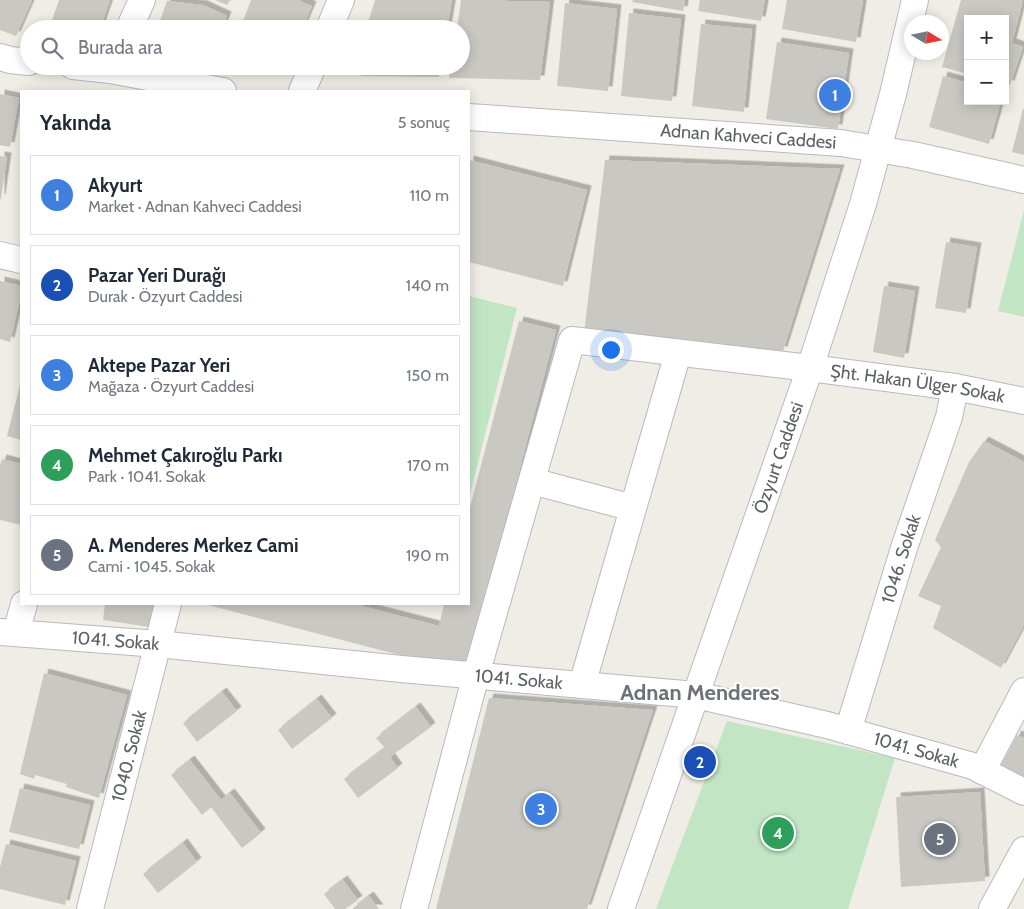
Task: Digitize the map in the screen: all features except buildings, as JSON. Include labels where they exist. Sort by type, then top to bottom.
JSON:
[{"type":"street","points":[[133,20],[142,0]]},
{"type":"street","points":[[333,20],[342,0]]},
{"type":"street","name":"Özyurt Caddesi","points":[[621,909],[810,368],[879,149],[915,0]]},
{"type":"street","points":[[0,57],[20,61]]},
{"type":"street","points":[[145,75],[218,90]]},
{"type":"street","points":[[302,90],[309,75]]},
{"type":"street","name":"Adnan Kahveci Caddesi","points":[[470,117],[841,143],[913,155],[1024,180]]},
{"type":"street","points":[[0,255],[20,260]]},
{"type":"street","name":"Şht. Hakan Ülger Sokak","points":[[532,481],[572,340],[955,387],[1024,401]]},
{"type":"street","points":[[582,685],[678,353]]},
{"type":"street","name":"1046. Sokak","points":[[848,731],[904,548],[949,417],[955,387]]},
{"type":"street","points":[[414,909],[476,675],[532,481],[633,508]]},
{"type":"street","points":[[8,632],[23,605]]},
{"type":"street","name":"1040. Sokak","points":[[90,909],[168,605]]},
{"type":"street","name":"1041. Sokak","points":[[8,632],[158,644],[401,669],[696,695],[827,725],[973,766],[1024,792]]},
{"type":"street","points":[[982,771],[1024,690]]},
{"type":"street","points":[[992,909],[1024,850]]},
{"type":"green space","points":[[1024,210],[1024,317],[998,311]]},
{"type":"green space","points":[[470,296],[517,308],[470,494]]},
{"type":"green space","points":[[727,721],[895,758],[848,909],[656,909]]},
{"type":"place","name":"Akyurt","points":[[835,95]]},
{"type":"place","name":"Pazar Yeri Durağı","points":[[700,762]]},
{"type":"place","name":"Aktepe Pazar Yeri","points":[[541,809]]},
{"type":"place","name":"Mehmet Çakıroğlu Parkı","points":[[778,833]]},
{"type":"place","name":"A. Menderes Merkez Cami","points":[[940,839]]},
{"type":"district","name":"Adnan Menderes","points":[[700,692]]}]
